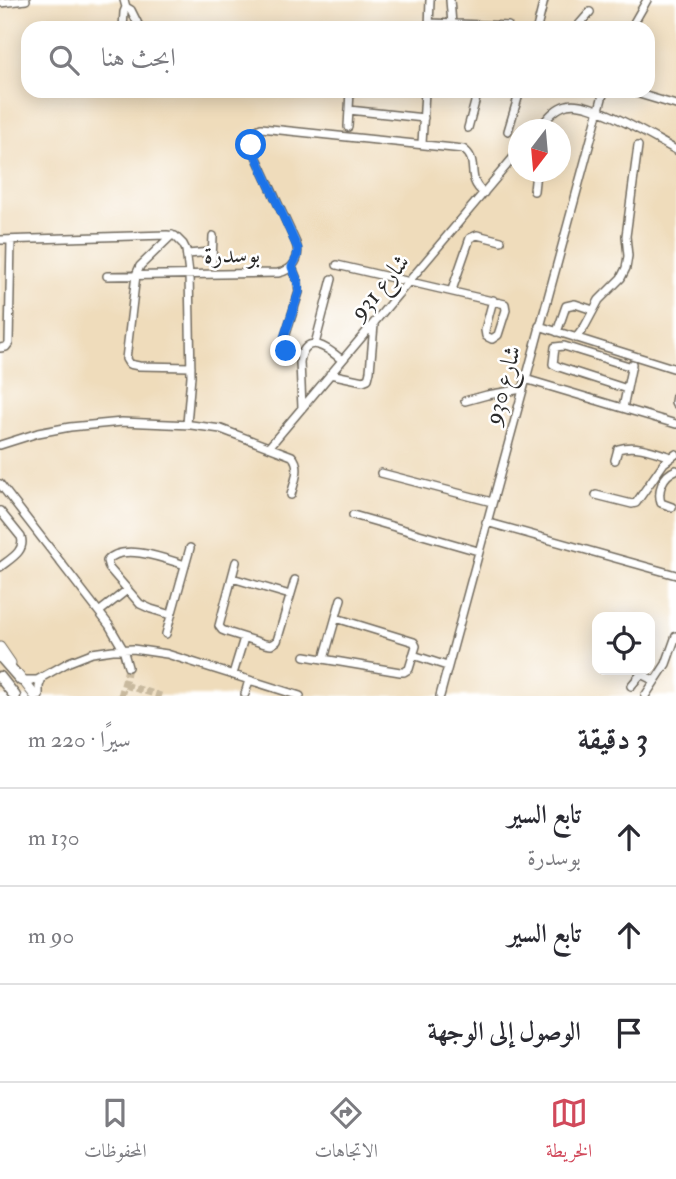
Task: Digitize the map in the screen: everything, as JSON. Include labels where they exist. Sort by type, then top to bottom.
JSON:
[{"type":"highway","points":[[0,656],[21,680]]},
{"type":"highway","points":[[0,677],[15,696]]},
{"type":"main road","points":[[0,647],[21,680],[37,696]]},
{"type":"street","points":[[0,3],[26,0]]},
{"type":"street","points":[[429,21],[430,0]]},
{"type":"street","points":[[450,0],[452,21]]},
{"type":"street","points":[[539,21],[544,0]]},
{"type":"street","points":[[635,21],[647,0]]},
{"type":"street","points":[[125,4],[136,21]]},
{"type":"street","points":[[582,21],[590,12]]},
{"type":"street","points":[[348,127],[350,98]]},
{"type":"street","points":[[422,144],[425,98]]},
{"type":"street","points":[[468,128],[476,98]]},
{"type":"street","points":[[512,119],[518,98]]},
{"type":"street","name":"شارع 930","points":[[439,694],[602,98]]},
{"type":"street","points":[[652,98],[676,105]]},
{"type":"street","points":[[548,119],[566,105],[579,104],[598,110],[676,150]]},
{"type":"street","points":[[349,110],[424,118]]},
{"type":"street","name":"بوسدرة","points":[[0,240],[172,235],[181,241],[187,254],[189,274],[285,272],[292,267],[298,249],[253,149],[251,137],[257,130],[267,128],[463,149],[468,152],[472,161],[474,183],[484,192]]},
{"type":"street","points":[[576,338],[600,300],[621,278],[626,268],[626,236],[638,146]]},
{"type":"street","name":"شارع 931","points":[[270,446],[508,165]]},
{"type":"street","points":[[534,191],[535,182]]},
{"type":"street","points":[[172,235],[141,266],[136,275],[126,359],[139,366],[191,367]]},
{"type":"street","points":[[452,290],[470,238],[477,235],[501,241]]},
{"type":"street","points":[[212,261],[213,236]]},
{"type":"street","points":[[0,348],[6,347],[9,342],[11,240]]},
{"type":"street","points":[[187,254],[212,252]]},
{"type":"street","points":[[337,265],[452,290],[494,300],[505,304],[507,307],[498,335],[492,339],[486,336],[485,330],[494,300]]},
{"type":"street","points":[[292,267],[299,292],[282,347],[286,351],[301,355]]},
{"type":"street","points":[[107,276],[189,274],[191,367],[187,424]]},
{"type":"street","points":[[315,344],[332,279]]},
{"type":"street","points":[[0,302],[10,301]]},
{"type":"street","points":[[557,332],[566,306],[575,304],[593,310]]},
{"type":"street","points":[[330,374],[363,382],[368,379],[374,323]]},
{"type":"street","points":[[539,327],[676,369]]},
{"type":"street","points":[[302,408],[301,355],[309,346],[315,344],[327,348],[342,360]]},
{"type":"street","points":[[627,389],[559,367],[553,364],[553,355],[555,347],[565,346],[632,368]]},
{"type":"street","points":[[623,408],[634,356]]},
{"type":"street","points":[[525,379],[676,424]]},
{"type":"street","points":[[465,401],[522,390]]},
{"type":"street","points":[[676,396],[676,404]]},
{"type":"street","points":[[0,445],[38,433],[102,423],[187,424],[221,429],[292,456],[298,467],[291,495]]},
{"type":"street","points":[[615,460],[618,449],[629,447],[673,456]]},
{"type":"street","points":[[596,495],[636,503],[664,463],[673,456]]},
{"type":"street","points":[[672,507],[661,503],[659,496],[664,479],[676,470]]},
{"type":"street","points":[[381,473],[492,502]]},
{"type":"street","points":[[0,484],[99,612],[123,649],[128,667],[133,649]]},
{"type":"street","points":[[0,511],[23,542],[21,550],[0,567]]},
{"type":"street","points":[[353,515],[478,551]]},
{"type":"street","points":[[486,522],[676,575]]},
{"type":"street","points":[[166,634],[190,548]]},
{"type":"street","points":[[171,615],[144,606],[127,590],[107,564],[109,557],[137,553],[186,565]]},
{"type":"street","points":[[236,562],[219,626],[224,631],[244,638],[268,645],[275,643],[295,580]]},
{"type":"street","points":[[232,578],[290,595]]},
{"type":"street","points":[[99,612],[127,590]]},
{"type":"street","points":[[324,659],[341,599]]},
{"type":"street","points":[[305,656],[404,672],[409,669],[414,655],[415,644],[412,640],[336,618]]},
{"type":"street","points":[[646,696],[669,657],[676,636]]},
{"type":"street","points":[[233,674],[244,638]]},
{"type":"street","points":[[21,680],[42,678],[58,667],[102,651],[133,649],[167,654],[300,696]]},
{"type":"street","points":[[414,655],[447,666]]},
{"type":"street","points":[[631,686],[642,674],[655,681]]},
{"type":"street","points":[[37,696],[42,678]]},
{"type":"street","points":[[245,694],[249,680]]},
{"type":"tunnel","points":[[121,696],[128,667]]},
{"type":"tunnel","points":[[125,685],[161,696]]},
{"type":"route","points":[[251,145],[298,249],[292,267],[299,292],[282,344],[286,351]]}]
